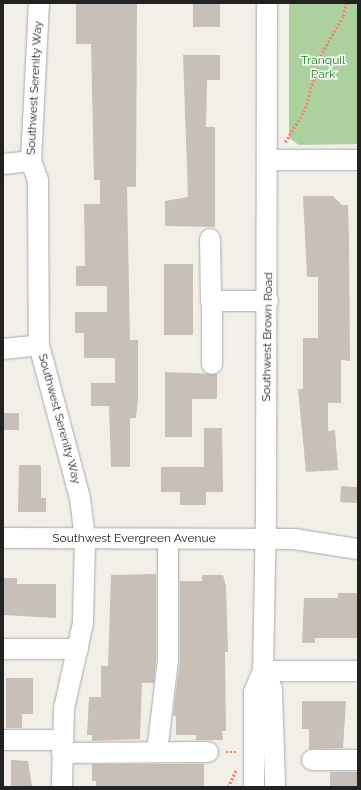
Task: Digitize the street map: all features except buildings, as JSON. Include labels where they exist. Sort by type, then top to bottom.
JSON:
[{"type":"street","name":"Southwest Serenity Way","points":[[39,3],[31,161],[38,180],[39,346],[80,498],[85,539],[83,623],[64,709],[62,787]]},
{"type":"street","name":"Southwest Brown Road","points":[[254,787],[254,692],[263,671],[269,160],[267,3]]},
{"type":"street","points":[[269,160],[358,160]]},
{"type":"street","points":[[3,164],[31,161]]},
{"type":"street","points":[[210,239],[212,364]]},
{"type":"street","points":[[212,301],[268,301]]},
{"type":"street","points":[[3,349],[39,346]]},
{"type":"street","name":"Southwest Evergreen Avenue","points":[[3,538],[300,540],[358,549]]},
{"type":"street","points":[[157,752],[168,660],[168,540]]},
{"type":"street","points":[[3,649],[78,649]]},
{"type":"street","points":[[263,671],[358,671]]},
{"type":"street","name":"Southwest Brown Road","points":[[263,671],[272,689],[275,787]]},
{"type":"street","points":[[3,740],[62,746],[157,752],[208,752]]},
{"type":"street","points":[[312,760],[358,760]]},
{"type":"path","points":[[283,145],[304,112],[320,56],[344,16],[346,3]]},
{"type":"path","points":[[228,787],[237,767]]},
{"type":"green space","name":"Tranquil Park","points":[[289,3],[358,3],[358,144],[299,145],[289,138]]}]
